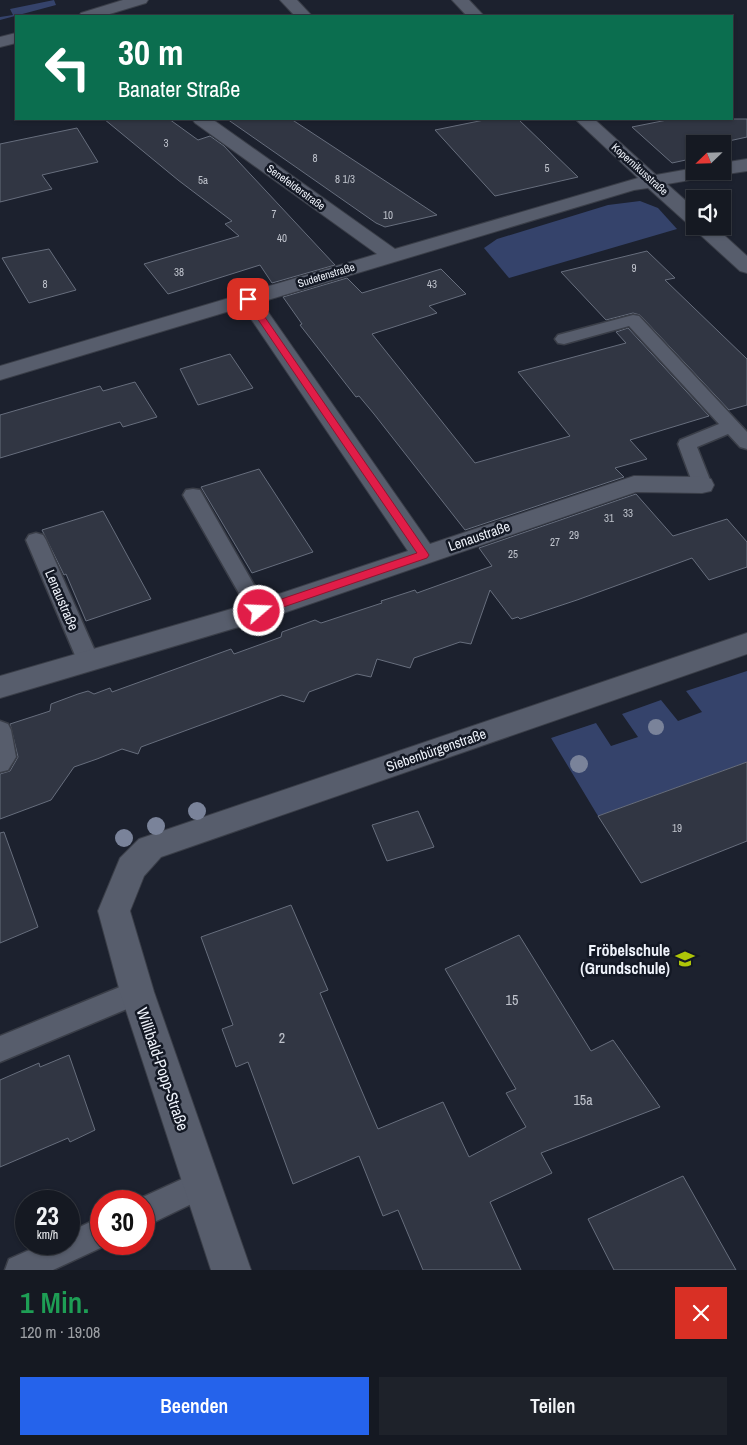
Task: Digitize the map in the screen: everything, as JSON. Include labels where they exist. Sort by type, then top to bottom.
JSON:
[{"type":"street","points":[[90,15],[140,0]]},
{"type":"street","points":[[288,0],[303,15]]},
{"type":"street","points":[[460,0],[475,15]]},
{"type":"street","points":[[0,42],[15,38]]},
{"type":"street","name":"Senefelderstraße","points":[[202,120],[391,255]]},
{"type":"street","name":"Kopernikusstraße","points":[[585,120],[686,212]]},
{"type":"street","points":[[731,168],[747,165]]},
{"type":"street","name":"Sudetenstraße","points":[[6,372],[391,255],[631,185],[686,175]]},
{"type":"street","points":[[712,235],[747,268]]},
{"type":"street","points":[[248,299],[424,555]]},
{"type":"street","points":[[0,350],[6,372]]},
{"type":"street","name":"Lenaustraße","points":[[0,688],[88,660],[259,611],[634,484],[702,485]]},
{"type":"street","name":"Siebenbürgenstraße","points":[[131,868],[150,848],[747,643]]},
{"type":"street","name":"Willibald-Popp-Straße","points":[[131,868],[114,911],[137,992],[231,1270]]},
{"type":"lane","points":[[564,339],[633,320],[747,443]]},
{"type":"lane","points":[[702,485],[687,444],[731,426]]},
{"type":"lane","points":[[193,495],[259,611]]},
{"type":"lane","name":"Lenaustraße","points":[[36,540],[88,660]]},
{"type":"lane","points":[[0,730],[5,757],[0,763]]},
{"type":"lane","points":[[0,1049],[137,992]]},
{"type":"lane","points":[[155,1207],[202,1184]]},
{"type":"lane","points":[[20,1270],[90,1237]]},
{"type":"shaded area","points":[[54,0],[56,5],[0,20],[0,17],[13,15],[10,9]]},
{"type":"shaded area","points":[[640,201],[658,208],[677,229],[509,278],[484,248],[497,239],[608,205]]},
{"type":"shaded area","points":[[747,671],[747,762],[598,816],[551,738],[596,723],[611,746],[638,737],[622,714],[661,700],[678,721],[702,712],[686,691]]},
{"type":"building","points":[[747,119],[747,137],[731,140],[731,135],[686,135],[686,160],[672,163],[632,127],[667,120]]},
{"type":"building","points":[[105,120],[170,120],[198,140],[210,136],[224,146],[335,265],[272,283],[260,265],[168,294],[144,264],[239,236],[225,224],[232,221],[178,180]]},
{"type":"building","points":[[228,120],[293,120],[437,215],[385,227],[376,223]]},
{"type":"building","points":[[484,120],[519,120],[578,177],[495,196],[435,130]]},
{"type":"building","points":[[77,128],[98,162],[42,175],[52,189],[0,202],[0,144]]},
{"type":"building","points":[[49,249],[76,290],[29,303],[2,258]]},
{"type":"building","points":[[647,251],[675,278],[665,280],[747,359],[747,405],[729,410],[640,315],[633,313],[606,320],[561,272]]},
{"type":"building","points":[[441,269],[466,294],[429,306],[437,313],[372,334],[475,463],[570,436],[518,372],[626,343],[616,332],[628,328],[709,416],[630,440],[647,459],[615,468],[624,477],[465,530],[374,414],[359,396],[356,397],[300,325],[302,324],[283,297],[347,278],[362,293]]},
{"type":"building","points":[[230,354],[253,388],[198,405],[180,369]]},
{"type":"building","points":[[135,382],[157,417],[123,427],[120,422],[0,458],[0,415],[100,386],[103,391]]},
{"type":"building","points":[[259,469],[313,552],[252,573],[201,487]]},
{"type":"building","points":[[636,494],[673,536],[727,519],[747,542],[747,567],[709,580],[692,558],[520,619],[518,617],[512,619],[490,590],[471,644],[460,642],[414,658],[410,668],[377,659],[371,677],[357,674],[309,692],[304,702],[282,695],[141,747],[138,754],[122,749],[74,767],[51,800],[0,819],[0,774],[10,771],[18,757],[10,724],[50,711],[51,704],[78,694],[88,691],[94,694],[110,688],[112,692],[231,649],[234,654],[281,637],[282,632],[315,620],[321,623],[415,590],[417,593],[492,566],[479,548]]},
{"type":"building","points":[[103,511],[151,599],[86,621],[66,574],[64,575],[42,530]]},
{"type":"building","points":[[747,762],[747,841],[641,883],[598,816]]},
{"type":"building","points":[[418,811],[434,847],[387,861],[372,825]]},
{"type":"building","points":[[4,832],[38,927],[0,943],[0,833]]},
{"type":"building","points":[[291,905],[328,990],[320,993],[378,1129],[443,1102],[469,1157],[526,1127],[506,1093],[516,1089],[445,969],[519,935],[591,1051],[613,1040],[660,1107],[541,1153],[552,1173],[490,1202],[521,1270],[423,1270],[398,1210],[383,1216],[359,1156],[293,1184],[248,1062],[236,1067],[222,1029],[233,1025],[201,937]]},
{"type":"building","points":[[69,1055],[95,1130],[70,1142],[68,1138],[0,1167],[0,1080],[39,1063],[40,1067]]},
{"type":"building","points":[[683,1176],[736,1270],[614,1270],[588,1219]]},
{"type":"place","name":"Fröbelschule (Grundschule)","points":[[685,959]]},
{"type":"route","points":[[248,299],[424,555],[259,611]]}]
